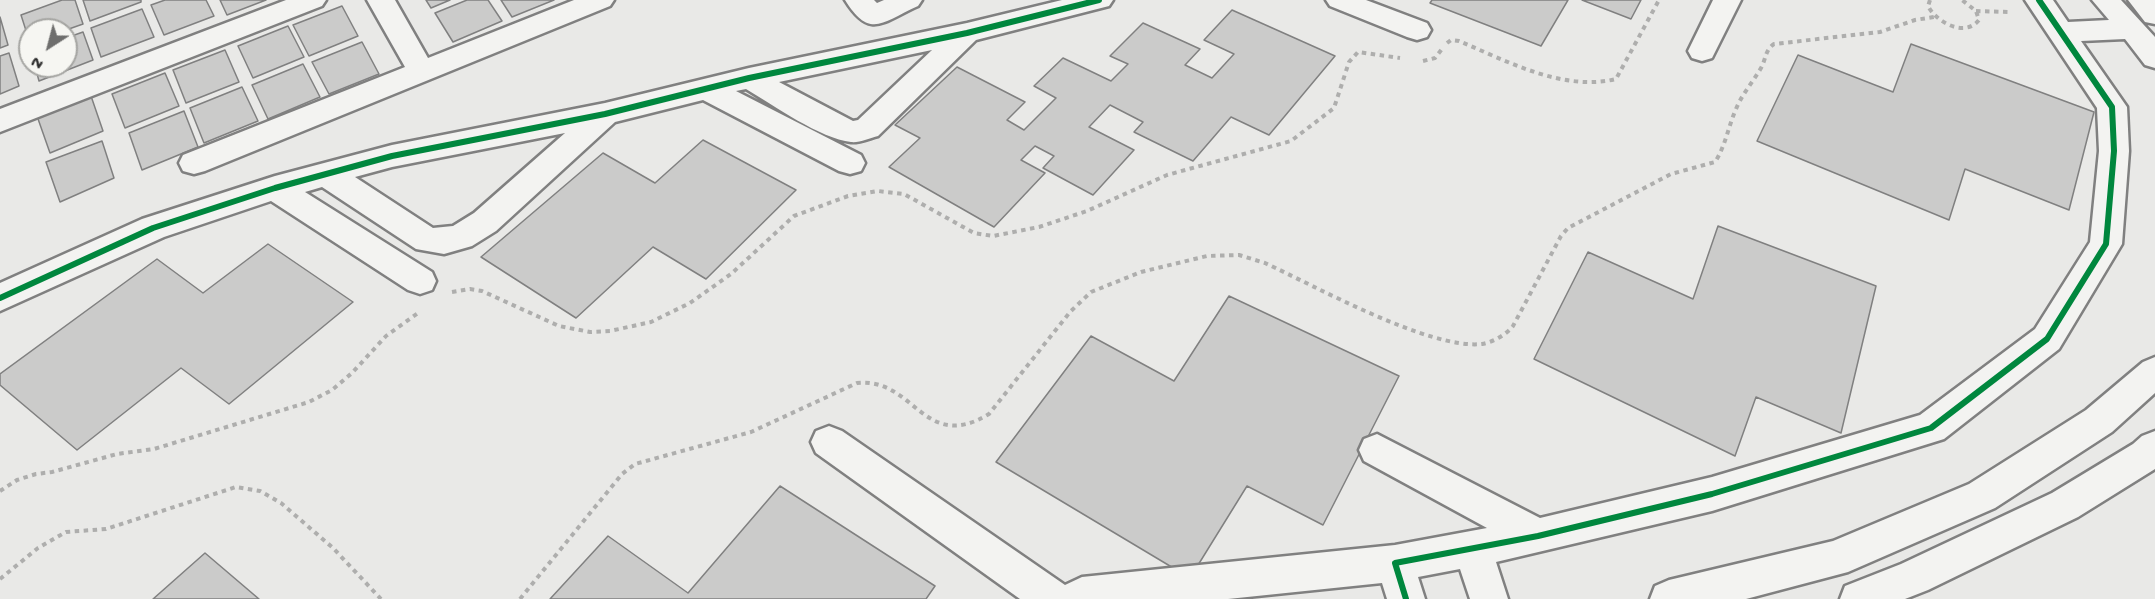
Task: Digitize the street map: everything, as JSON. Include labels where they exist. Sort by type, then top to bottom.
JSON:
[{"type":"street","points":[[0,122],[312,0]]},
{"type":"street","points":[[381,0],[422,71]]},
{"type":"street","points":[[194,162],[600,0]]},
{"type":"street","points":[[859,0],[872,16],[908,0]]},
{"type":"street","points":[[0,298],[153,228],[275,188],[392,156],[605,114],[749,78],[967,33],[1100,0]]},
{"type":"street","points":[[1340,0],[1417,30]]},
{"type":"street","points":[[1702,51],[1727,0]]},
{"type":"street","points":[[1077,599],[1093,595],[1395,563],[1538,536],[1712,494],[1931,428],[2047,339],[2106,244],[2114,151],[2112,106],[2039,0]]},
{"type":"street","points":[[2106,0],[2149,48],[2155,58]]},
{"type":"street","points":[[2142,0],[2155,15]]},
{"type":"street","points":[[2061,32],[2130,29]]},
{"type":"street","points":[[749,78],[838,128],[853,132],[868,128],[967,33]]},
{"type":"street","points":[[708,89],[850,163]]},
{"type":"street","points":[[328,175],[427,240],[444,241],[461,237],[484,222],[605,114]]},
{"type":"street","points":[[275,188],[433,288]]},
{"type":"street","points":[[1669,599],[1835,559],[1982,496],[2099,421],[2155,372]]},
{"type":"street","points":[[829,442],[1052,599]]},
{"type":"street","points":[[1859,599],[1914,578],[2065,505],[2146,455],[2155,447]]},
{"type":"street","points":[[1377,450],[1538,536]]},
{"type":"street","points":[[1473,549],[1489,599]]},
{"type":"street","points":[[1395,563],[1406,599]]},
{"type":"path","points":[[1416,60],[1433,59],[1440,55],[1446,43],[1451,40],[1574,82],[1608,82],[1616,79],[1659,0]]},
{"type":"path","points":[[1930,0],[1928,6],[1934,17]]},
{"type":"path","points":[[520,599],[622,474],[635,464],[751,432],[852,384],[861,382],[892,389],[932,422],[949,427],[969,424],[989,414],[1071,309],[1088,294],[1110,283],[1188,259],[1221,254],[1253,259],[1338,299],[1431,336],[1473,345],[1494,342],[1509,331],[1561,236],[1568,228],[1671,174],[1715,162],[1723,150],[1736,108],[1752,79],[1761,68],[1768,48],[1774,44],[1880,32],[1915,20],[1934,17],[1957,27],[1976,24],[1979,16],[1962,0]]},
{"type":"path","points":[[433,288],[482,291],[558,326],[598,333],[615,331],[653,320],[699,297],[724,280],[783,224],[806,211],[872,190],[892,190],[904,194],[974,233],[993,236],[1039,227],[1087,211],[1167,175],[1291,141],[1334,108],[1349,62],[1358,52],[1406,59]]},
{"type":"path","points":[[0,491],[17,480],[36,474],[52,472],[117,454],[154,449],[309,402],[332,390],[352,373],[386,336],[419,312]]},
{"type":"path","points":[[0,579],[52,539],[66,532],[106,529],[236,487],[249,487],[268,494],[319,535],[381,599]]},
{"type":"building","points":[[62,0],[75,0],[83,24],[78,26],[78,18],[22,18],[21,15]]},
{"type":"building","points":[[83,0],[141,0],[141,2],[90,21]]},
{"type":"building","points":[[165,0],[206,0],[214,16],[164,35],[151,5]]},
{"type":"building","points":[[220,0],[266,0],[227,15]]},
{"type":"building","points":[[426,0],[450,0],[431,8]]},
{"type":"building","points":[[467,0],[488,0],[502,21],[453,42],[435,13]]},
{"type":"building","points":[[501,0],[554,0],[512,17]]},
{"type":"building","points":[[1432,0],[1568,0],[1541,46],[1430,3]]},
{"type":"building","points":[[1582,0],[1641,0],[1631,19]]},
{"type":"building","points":[[342,6],[358,36],[309,56],[293,25]]},
{"type":"building","points":[[142,9],[154,37],[101,57],[91,28]]},
{"type":"building","points":[[1232,10],[1335,56],[1269,135],[1231,117],[1193,161],[1134,132],[1143,122],[1110,105],[1089,127],[1134,150],[1093,195],[1043,168],[1054,156],[1035,146],[1021,160],[1045,173],[994,227],[889,167],[920,138],[895,125],[957,67],[1025,102],[1007,120],[1024,130],[1056,98],[1034,86],[1063,58],[1111,81],[1128,64],[1110,56],[1143,23],[1200,49],[1185,65],[1212,78],[1234,54],[1204,40]]},
{"type":"building","points":[[0,17],[8,45],[0,48]]},
{"type":"building","points":[[288,26],[304,57],[253,78],[238,46]]},
{"type":"building","points":[[83,32],[93,60],[78,66],[78,34]]},
{"type":"building","points":[[362,42],[379,74],[329,94],[312,62]]},
{"type":"building","points":[[1911,44],[2094,112],[2069,210],[1965,169],[1949,220],[1757,141],[1798,55],[1893,92]]},
{"type":"building","points":[[225,50],[239,82],[186,103],[173,70]]},
{"type":"building","points":[[9,53],[19,86],[0,94],[0,56]]},
{"type":"building","points":[[303,64],[320,97],[268,119],[252,85]]},
{"type":"building","points":[[165,73],[179,106],[125,128],[112,94]]},
{"type":"building","points":[[242,87],[258,121],[204,143],[190,108]]},
{"type":"building","points":[[91,96],[103,131],[50,153],[37,116]]},
{"type":"building","points":[[184,111],[198,147],[142,170],[129,133]]},
{"type":"building","points":[[703,140],[796,190],[706,279],[653,247],[576,318],[481,257],[603,153],[655,183]]},
{"type":"building","points":[[102,141],[114,178],[60,202],[46,162]]},
{"type":"building","points":[[1718,226],[1876,286],[1841,433],[1756,397],[1735,456],[1534,359],[1588,252],[1693,299]]},
{"type":"building","points":[[268,244],[353,302],[229,404],[181,368],[77,450],[0,385],[0,374],[157,259],[203,293]]},
{"type":"building","points":[[1229,296],[1399,376],[1323,525],[1247,486],[1190,578],[996,462],[1091,336],[1174,381]]},
{"type":"building","points":[[780,486],[935,586],[926,599],[550,599],[608,536],[688,593]]},
{"type":"building","points":[[205,553],[259,599],[153,599]]},
{"type":"cycle path","points":[[0,298],[153,228],[275,188],[392,156],[605,114],[749,78],[967,33],[1099,0]]},
{"type":"cycle path","points":[[1406,599],[1395,563],[1538,536],[1712,494],[1931,428],[2047,339],[2106,244],[2114,151],[2112,107],[2039,0]]}]
